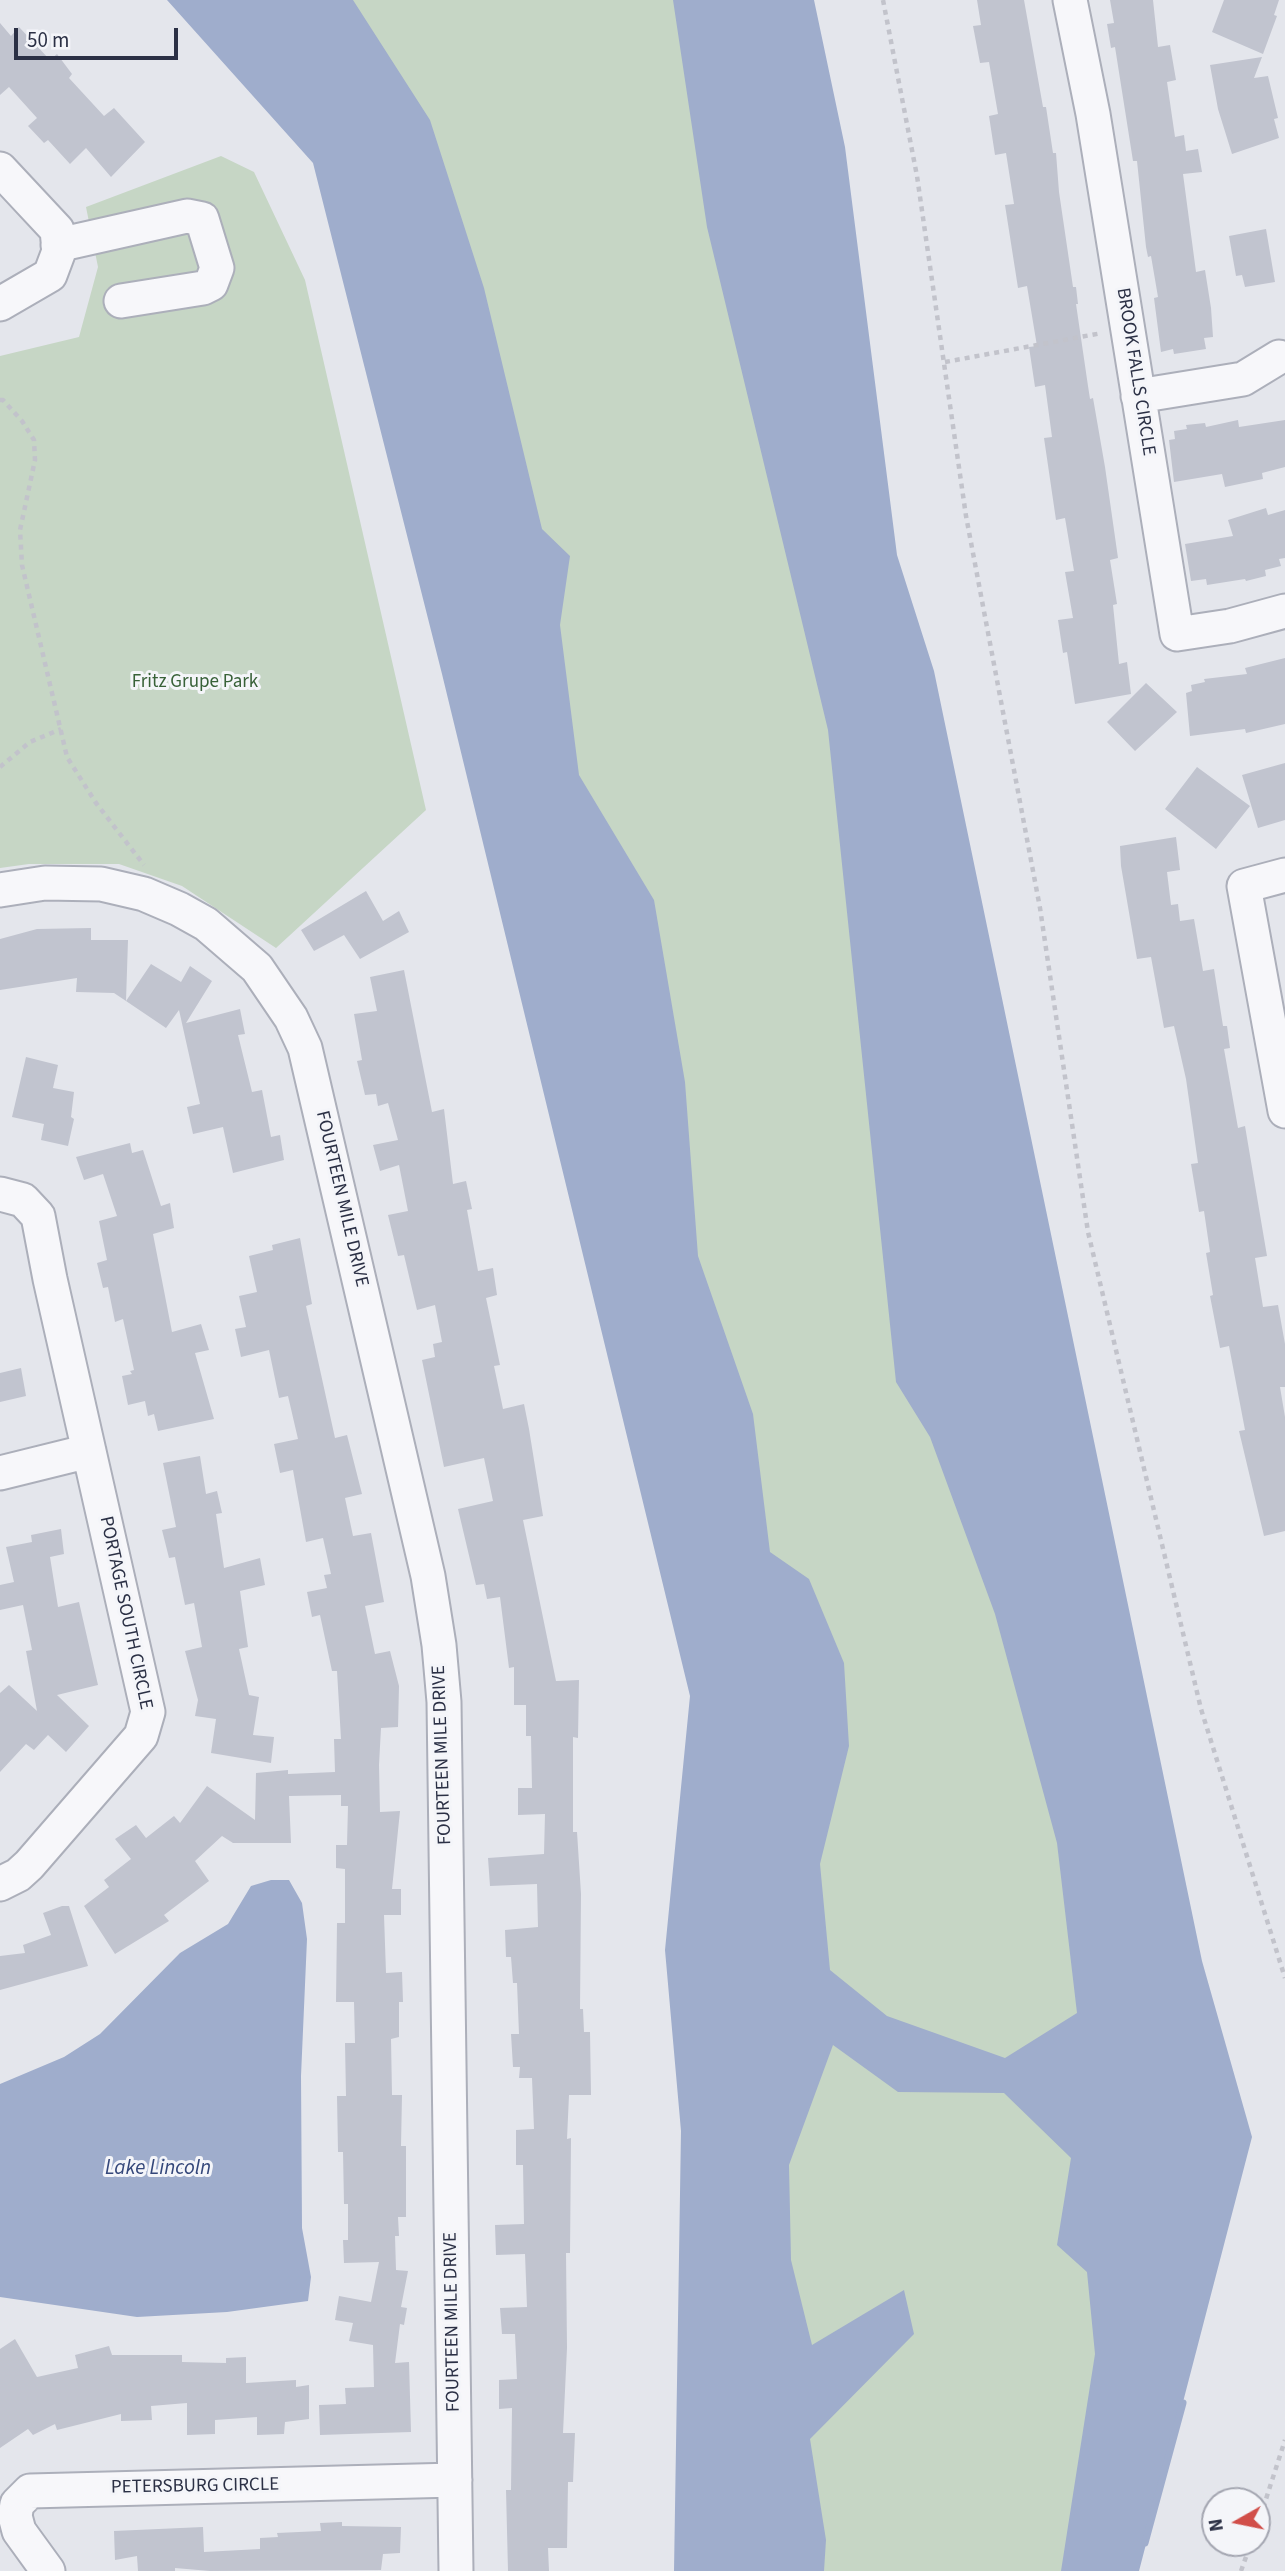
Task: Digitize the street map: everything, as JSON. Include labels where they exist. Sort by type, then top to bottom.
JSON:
[{"type":"street","name":"BROOK FALLS CIRCLE","points":[[1070,0],[1128,327],[1177,634],[1230,626],[1285,611]]},
{"type":"street","points":[[0,169],[57,229],[59,248],[50,275],[0,304]]},
{"type":"street","points":[[59,248],[187,216],[202,219],[217,268],[211,284],[203,288],[121,300]]},
{"type":"street","points":[[1138,396],[1243,379],[1279,357]]},
{"type":"street","points":[[1285,875],[1244,886],[1285,1111]]},
{"type":"street","name":"FOURTEEN MILE DRIVE","points":[[0,890],[45,883],[101,884],[164,903],[206,924],[257,968],[292,1018],[305,1048],[428,1576],[439,1645],[444,1702],[456,2571]]},
{"type":"street","name":"PORTAGE SOUTH CIRCLE","points":[[0,1884],[18,1875],[29,1865],[141,1736],[146,1725],[148,1704],[38,1216],[12,1197]]},
{"type":"street","points":[[0,1473],[89,1451]]},
{"type":"street","name":"PETERSBURG CIRCLE","points":[[48,2571],[19,2531],[15,2516],[17,2504],[30,2491],[456,2480]]},
{"type":"path","points":[[883,0],[917,176],[966,516],[1040,908],[1088,1232],[1201,1709],[1285,1978]]},
{"type":"path","points":[[945,362],[1128,327]]},
{"type":"path","points":[[0,400],[22,421],[34,440],[35,460],[20,530],[22,565],[67,757],[96,803],[147,870],[164,903]]},
{"type":"path","points":[[0,766],[30,742],[61,729]]},
{"type":"path","points":[[1270,2487],[1285,2440]]},
{"type":"green space","points":[[307,0],[724,0],[1110,1966],[1127,2353],[1071,2571],[780,2571],[791,1998]]},
{"type":"green space","name":"Fritz Grupe Park","points":[[221,156],[254,172],[305,280],[426,810],[276,948],[182,886],[119,864],[29,864],[0,868],[0,356],[79,337],[98,267],[86,207]]},
{"type":"water","points":[[167,0],[353,0],[430,120],[484,288],[542,529],[570,556],[560,625],[579,775],[654,900],[685,1082],[698,1256],[753,1414],[770,1552],[809,1579],[844,1663],[849,1746],[820,1864],[830,1970],[887,2016],[1005,2058],[1077,2013],[1057,1843],[995,1614],[930,1437],[896,1382],[828,730],[707,227],[673,0],[814,0],[845,147],[897,555],[934,671],[1202,1961],[1252,2137],[1139,2571],[1061,2571],[1095,2354],[1087,2272],[1057,2245],[1071,2158],[1004,2093],[898,2092],[833,2045],[789,2165],[791,2260],[812,2345],[904,2290],[914,2334],[810,2439],[826,2540],[824,2571],[674,2571],[681,2131],[665,1950],[690,1696],[442,674],[313,163]]},
{"type":"water","name":"Lake Lincoln","points":[[271,1880],[289,1880],[302,1903],[307,1939],[301,2076],[302,2228],[311,2277],[308,2301],[227,2312],[137,2317],[0,2297],[0,2084],[64,2057],[100,2034],[180,1953],[228,1924],[251,1886]]},
{"type":"building","points":[[977,0],[1024,0],[1043,107],[1046,107],[1053,153],[1056,153],[1059,192],[1073,287],[1076,287],[1076,304],[1090,399],[1093,398],[1105,467],[1118,558],[1110,560],[1117,604],[1113,605],[1119,664],[1127,662],[1131,694],[1075,704],[1067,652],[1063,653],[1058,620],[1073,618],[1065,572],[1074,571],[1065,518],[1056,520],[1044,438],[1052,437],[1045,385],[1035,387],[1029,347],[1037,346],[1027,286],[1018,288],[1005,205],[1014,204],[1006,153],[995,155],[989,116],[998,114],[989,62],[980,63],[973,26],[981,25]]},
{"type":"building","points":[[1110,0],[1153,0],[1158,47],[1170,45],[1176,80],[1167,82],[1175,137],[1184,135],[1186,151],[1198,149],[1202,172],[1183,174],[1196,272],[1205,270],[1211,308],[1213,337],[1204,338],[1206,349],[1174,354],[1173,349],[1161,352],[1154,298],[1158,297],[1151,256],[1148,257],[1146,247],[1137,161],[1133,161],[1115,47],[1111,48],[1107,24],[1114,23]]},
{"type":"building","points":[[1224,0],[1279,0],[1274,15],[1277,16],[1263,54],[1212,32]]},
{"type":"building","points":[[0,23],[11,36],[19,27],[50,60],[57,54],[72,74],[69,78],[104,116],[114,108],[145,142],[111,177],[86,148],[70,164],[48,140],[44,143],[28,126],[37,118],[9,87],[0,95]]},
{"type":"building","points":[[1262,57],[1254,78],[1268,76],[1278,118],[1274,119],[1279,138],[1232,154],[1218,109],[1210,65]]},
{"type":"building","points":[[1266,229],[1275,282],[1245,287],[1242,275],[1236,276],[1229,236]]},
{"type":"building","points":[[1238,420],[1239,427],[1285,420],[1285,467],[1262,473],[1263,479],[1225,487],[1222,474],[1174,482],[1169,440],[1175,439],[1174,431],[1187,429],[1186,425],[1205,423],[1206,427]]},
{"type":"building","points":[[1266,508],[1268,515],[1285,510],[1285,558],[1279,559],[1281,566],[1265,570],[1266,576],[1246,581],[1207,585],[1206,579],[1191,581],[1185,544],[1233,536],[1228,520]]},
{"type":"building","points":[[1285,658],[1285,724],[1246,733],[1245,729],[1190,736],[1186,693],[1192,691],[1191,685],[1205,682],[1204,679],[1247,674],[1245,668]]},
{"type":"building","points":[[1146,683],[1177,712],[1135,751],[1107,722]]},
{"type":"building","points":[[1285,763],[1285,820],[1258,828],[1242,775]]},
{"type":"building","points":[[1197,767],[1250,806],[1216,849],[1165,809]]},
{"type":"building","points":[[1176,837],[1180,870],[1167,872],[1171,905],[1178,904],[1180,921],[1194,919],[1203,971],[1214,969],[1223,1026],[1227,1026],[1230,1048],[1224,1049],[1238,1128],[1245,1126],[1267,1256],[1255,1258],[1263,1307],[1278,1305],[1285,1344],[1285,1387],[1280,1387],[1285,1417],[1285,1531],[1264,1536],[1239,1431],[1245,1430],[1229,1346],[1220,1348],[1210,1296],[1213,1295],[1206,1253],[1210,1252],[1204,1211],[1199,1212],[1191,1164],[1198,1163],[1186,1079],[1174,1026],[1164,1028],[1151,957],[1137,959],[1121,866],[1120,846]]},
{"type":"building","points":[[366,891],[383,921],[399,911],[409,932],[360,959],[344,935],[314,951],[301,930]]},
{"type":"building","points":[[91,928],[91,940],[128,940],[126,1001],[114,993],[76,992],[77,978],[0,990],[0,939],[37,929]]},
{"type":"building","points":[[151,964],[181,982],[190,966],[212,981],[186,1023],[240,1009],[245,1034],[238,1035],[252,1092],[262,1090],[271,1137],[280,1135],[284,1160],[233,1173],[223,1127],[193,1134],[187,1107],[200,1104],[179,1010],[166,1028],[126,1001]]},
{"type":"building","points":[[404,970],[432,1112],[444,1109],[453,1184],[466,1181],[472,1209],[467,1210],[478,1271],[493,1268],[497,1295],[486,1298],[500,1365],[494,1366],[503,1409],[524,1404],[543,1516],[523,1520],[556,1681],[579,1680],[578,1738],[573,1737],[573,1832],[577,1832],[581,1894],[580,2009],[583,2009],[584,2032],[590,2032],[591,2095],[569,2095],[567,2139],[571,2138],[570,2253],[566,2253],[567,2348],[563,2433],[575,2433],[573,2482],[568,2482],[567,2548],[548,2548],[549,2571],[508,2571],[506,2490],[511,2490],[512,2408],[499,2409],[499,2380],[517,2379],[515,2334],[502,2334],[500,2308],[527,2307],[525,2254],[496,2255],[495,2225],[524,2224],[523,2165],[516,2165],[516,2130],[534,2129],[532,2078],[519,2078],[520,2067],[513,2067],[511,2034],[519,2034],[517,1983],[513,1983],[511,1957],[506,1957],[505,1930],[538,1927],[537,1884],[490,1886],[488,1858],[544,1854],[545,1814],[518,1815],[518,1788],[532,1788],[531,1736],[526,1736],[526,1705],[514,1705],[514,1667],[509,1668],[500,1597],[487,1599],[484,1584],[476,1585],[458,1509],[493,1501],[484,1458],[444,1467],[422,1360],[435,1357],[433,1344],[442,1342],[435,1305],[417,1310],[404,1255],[398,1256],[388,1215],[408,1211],[399,1165],[380,1171],[373,1145],[398,1140],[388,1103],[378,1106],[376,1094],[365,1095],[357,1061],[362,1060],[354,1014],[377,1011],[370,977]]},
{"type":"building","points":[[26,1057],[58,1065],[53,1088],[74,1092],[71,1117],[74,1119],[68,1146],[41,1140],[44,1124],[12,1117]]},
{"type":"building","points":[[130,1143],[132,1153],[143,1150],[161,1206],[170,1203],[174,1228],[153,1234],[172,1332],[201,1324],[209,1350],[195,1353],[214,1419],[158,1431],[154,1414],[148,1416],[145,1401],[128,1405],[122,1376],[132,1374],[130,1371],[134,1370],[123,1319],[115,1322],[108,1287],[103,1288],[97,1263],[107,1260],[99,1221],[117,1216],[103,1174],[84,1180],[76,1157]]},
{"type":"building","points":[[300,1238],[312,1304],[306,1306],[335,1438],[347,1435],[362,1494],[345,1498],[353,1536],[371,1533],[384,1602],[365,1606],[375,1654],[390,1651],[399,1686],[398,1727],[381,1728],[379,1765],[380,1812],[400,1811],[392,1889],[401,1889],[401,1915],[384,1915],[386,1973],[402,1972],[403,2002],[399,2002],[399,2037],[391,2039],[392,2095],[402,2095],[401,2146],[406,2146],[406,2217],[398,2217],[399,2236],[395,2236],[396,2270],[408,2271],[401,2307],[407,2308],[404,2325],[400,2324],[395,2363],[409,2362],[411,2432],[320,2435],[319,2405],[346,2404],[345,2388],[374,2387],[373,2345],[349,2341],[353,2323],[335,2320],[339,2296],[371,2302],[379,2262],[344,2263],[343,2240],[348,2240],[348,2204],[344,2204],[343,2152],[338,2152],[337,2096],[346,2096],[345,2043],[355,2043],[354,2002],[336,2002],[337,1923],[345,1923],[345,1869],[336,1868],[336,1845],[347,1845],[348,1806],[341,1806],[341,1795],[289,1796],[291,1843],[233,1843],[222,1836],[195,1861],[209,1881],[164,1915],[169,1921],[115,1954],[84,1906],[109,1887],[104,1880],[131,1859],[115,1839],[136,1825],[146,1838],[174,1816],[180,1823],[207,1786],[255,1820],[256,1773],[288,1770],[288,1774],[335,1772],[334,1739],[341,1739],[337,1671],[332,1671],[320,1615],[312,1617],[307,1592],[327,1588],[324,1575],[331,1574],[323,1538],[306,1542],[293,1470],[280,1473],[274,1444],[298,1439],[288,1396],[279,1398],[269,1350],[241,1357],[235,1329],[246,1327],[239,1296],[257,1292],[249,1256],[273,1250],[272,1245]]},
{"type":"building","points":[[21,1368],[26,1396],[0,1402],[0,1373]]},
{"type":"building","points":[[200,1456],[206,1494],[217,1491],[222,1513],[216,1514],[224,1568],[260,1558],[265,1585],[240,1591],[248,1647],[239,1649],[249,1695],[259,1697],[253,1735],[274,1737],[271,1763],[211,1753],[216,1719],[195,1716],[198,1700],[185,1651],[202,1647],[194,1603],[185,1605],[175,1557],[169,1558],[162,1530],[176,1527],[163,1463]]},
{"type":"building","points":[[61,1529],[64,1554],[50,1557],[58,1607],[79,1602],[98,1685],[57,1695],[89,1726],[66,1752],[48,1735],[34,1750],[26,1744],[0,1772],[0,1693],[9,1685],[37,1711],[26,1651],[32,1650],[23,1605],[0,1610],[0,1585],[14,1582],[6,1547],[32,1542],[31,1535]]},
{"type":"building","points":[[69,1906],[88,1966],[0,1990],[0,1956],[25,1953],[23,1945],[51,1935],[43,1913]]},
{"type":"building","points":[[15,2339],[37,2377],[78,2368],[75,2355],[109,2346],[112,2355],[182,2355],[182,2362],[226,2363],[226,2358],[246,2357],[246,2383],[296,2380],[296,2387],[309,2385],[309,2419],[285,2422],[284,2434],[257,2435],[257,2417],[215,2420],[215,2434],[187,2435],[187,2403],[151,2406],[152,2420],[121,2421],[121,2414],[57,2430],[55,2424],[33,2435],[28,2429],[0,2448],[0,2349]]},
{"type":"building","points":[[342,2522],[342,2526],[401,2527],[400,2553],[383,2554],[381,2570],[210,2571],[175,2568],[175,2571],[138,2571],[137,2556],[115,2560],[114,2531],[203,2527],[204,2552],[260,2549],[260,2538],[278,2537],[277,2533],[321,2531],[320,2523]]},
{"type":"waterway","points":[[1145,2543],[1183,2403]]}]
